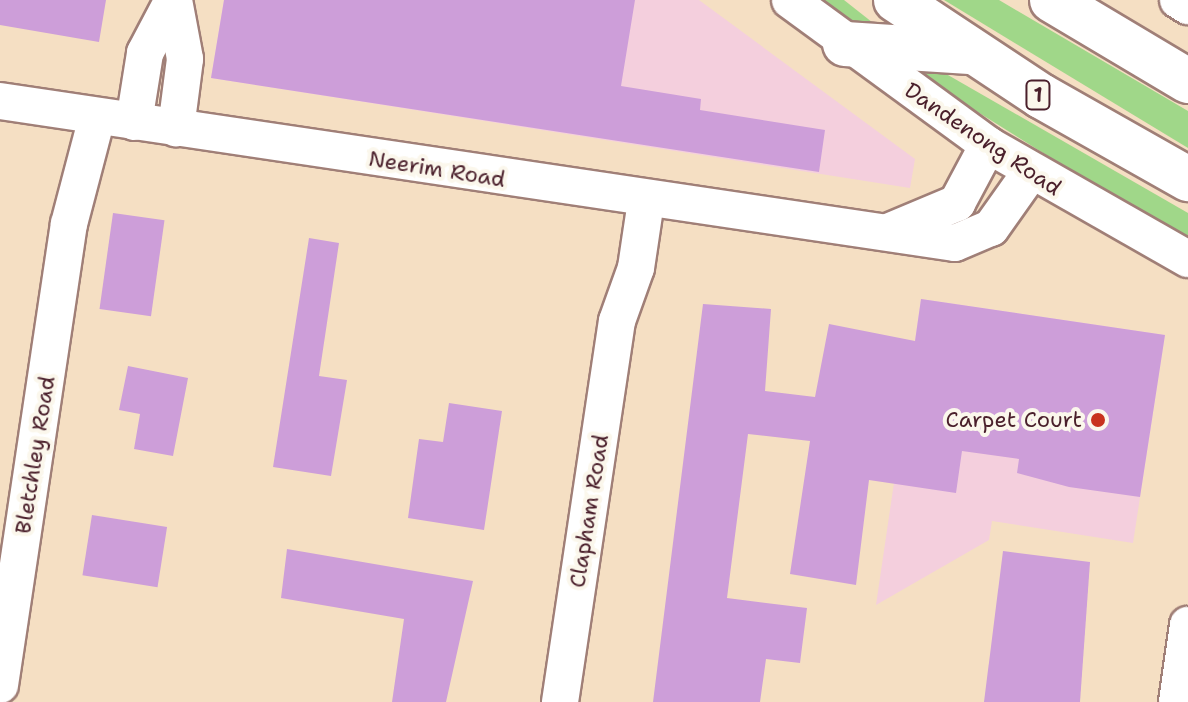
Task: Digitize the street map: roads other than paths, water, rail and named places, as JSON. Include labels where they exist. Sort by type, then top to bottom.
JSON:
[{"type":"highway","name":"1","points":[[896,0],[970,52],[1188,179]]},
{"type":"highway","points":[[1052,0],[1188,81]]},
{"type":"highway","points":[[845,44],[970,52]]},
{"type":"street","points":[[134,122],[145,53],[174,0]]},
{"type":"street","points":[[174,0],[185,59],[176,128]]},
{"type":"street","name":"Dandenong Road","points":[[790,0],[845,44],[1030,173],[1188,259]]},
{"type":"street","points":[[1178,0],[1188,6]]},
{"type":"street","name":"Neerim Road","points":[[0,101],[874,237],[955,243],[991,228],[1030,173]]},
{"type":"street","name":"Bletchley Road","points":[[0,685],[69,224],[88,173],[85,114]]},
{"type":"street","points":[[874,237],[957,203],[988,145]]},
{"type":"street","name":"Clapham Road","points":[[560,702],[617,321],[636,268],[634,200]]},
{"type":"street","points":[[1177,702],[1188,625]]},
{"type":"place","name":"Carpet Court","points":[[1098,420]]}]
